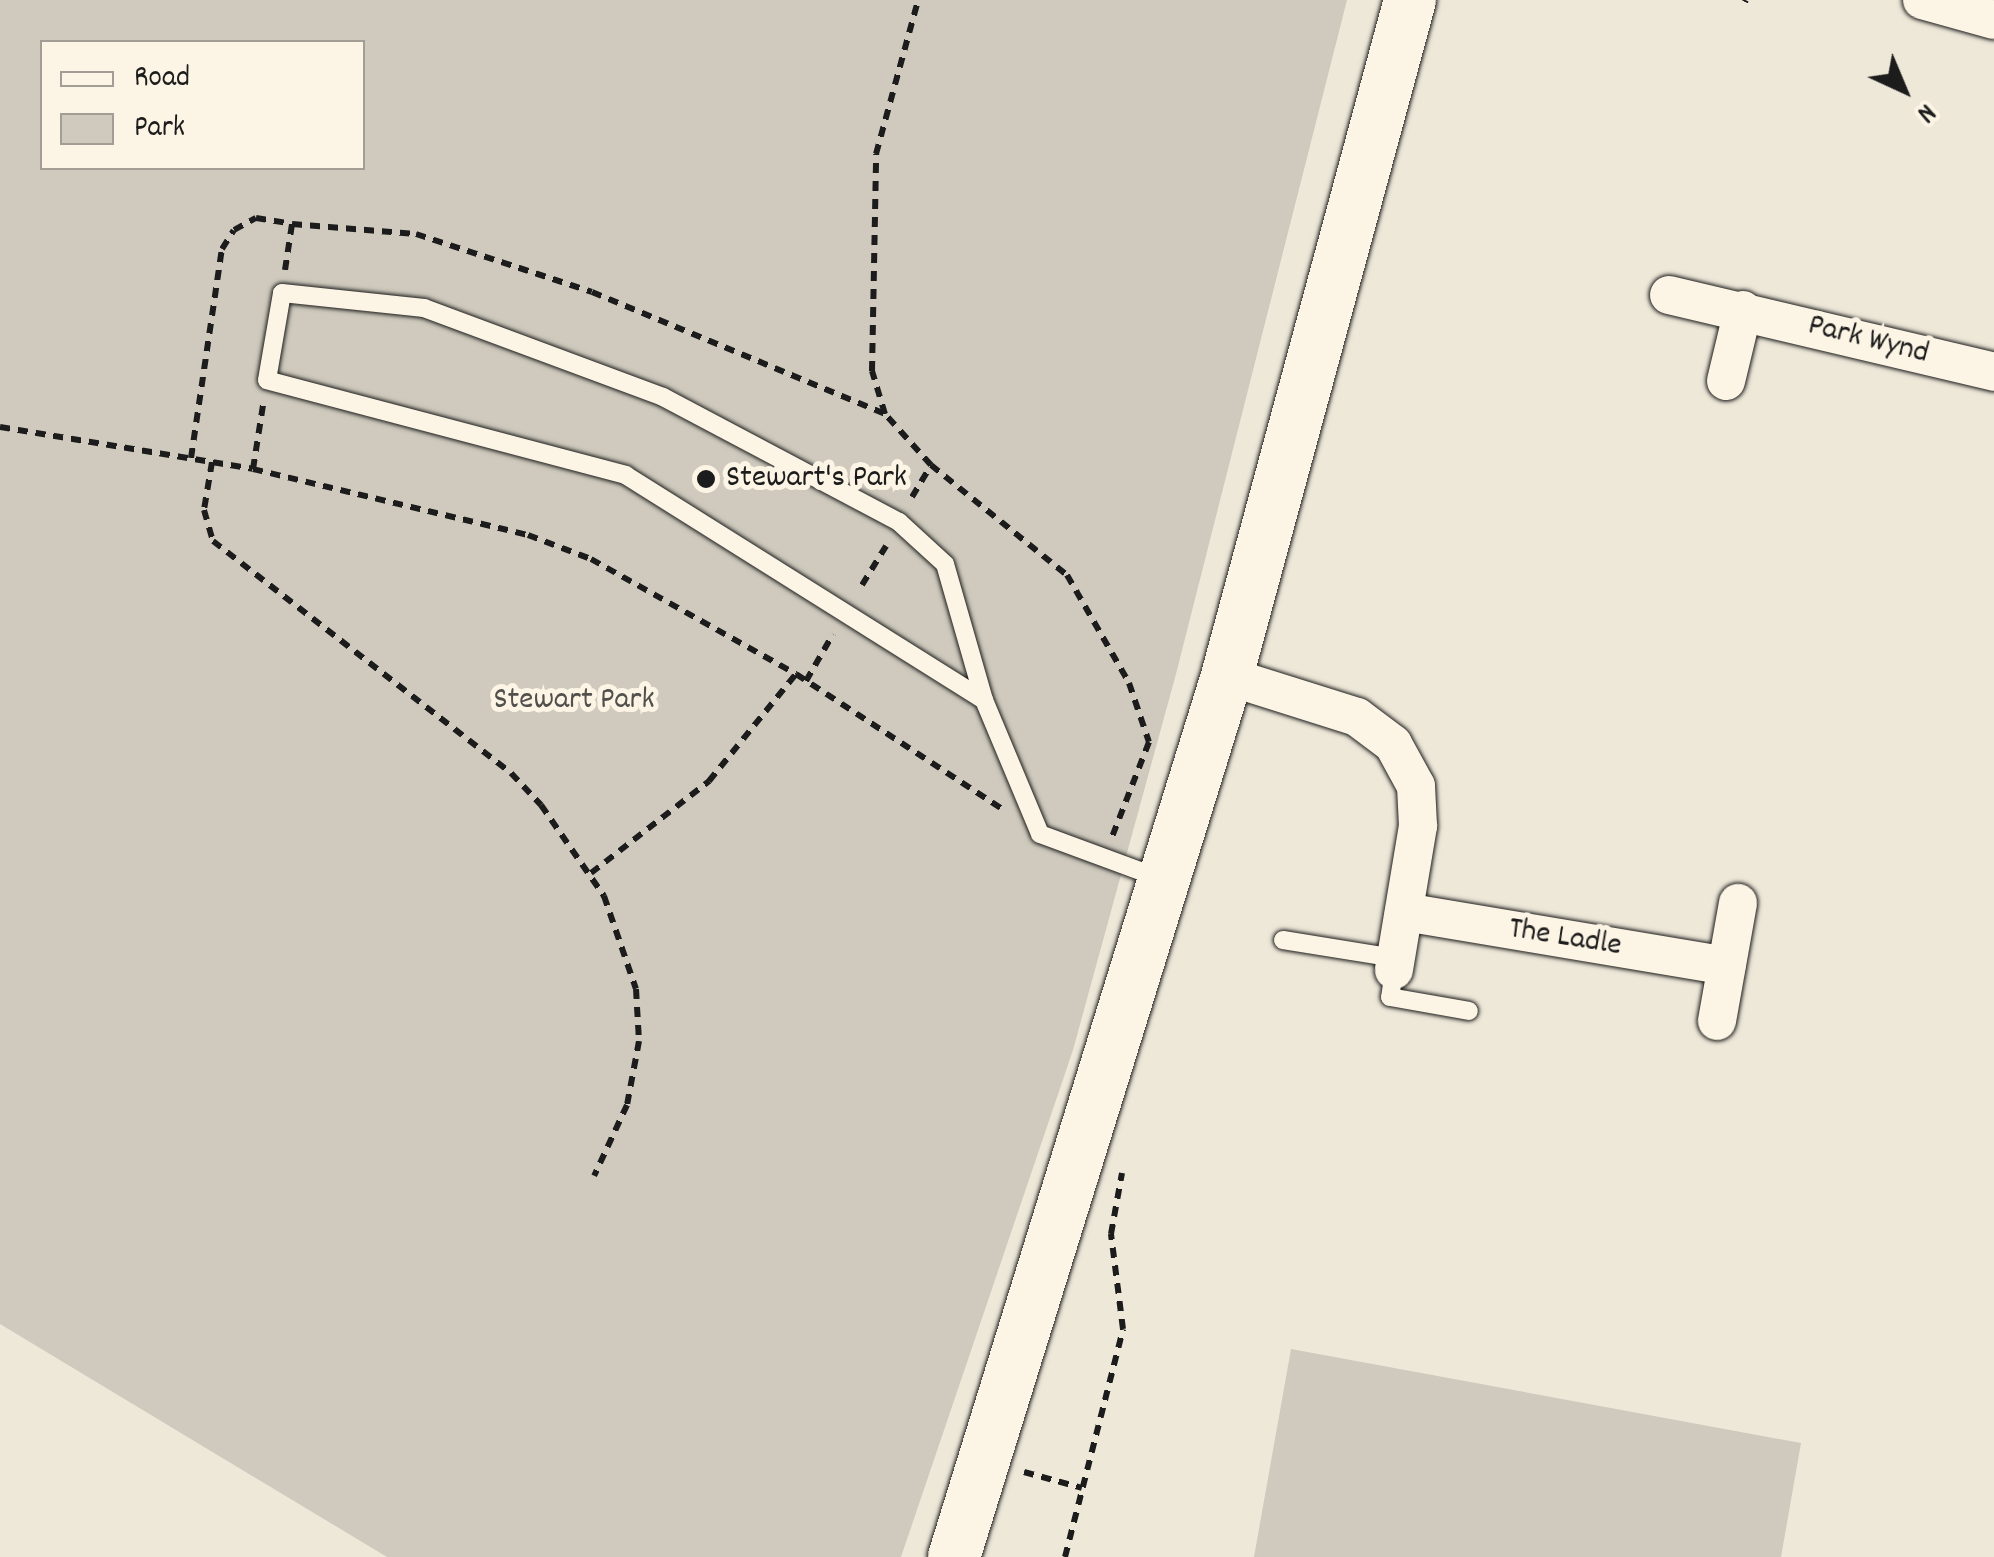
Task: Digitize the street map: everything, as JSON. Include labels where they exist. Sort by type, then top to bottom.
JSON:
[{"type":"main road","points":[[954,1557],[1131,991],[1159,878],[1227,676],[1410,0]]},
{"type":"street","points":[[1939,2],[1994,20]]},
{"type":"street","name":"Park Wynd","points":[[1669,295],[1994,372]]},
{"type":"street","points":[[1726,381],[1743,310]]},
{"type":"street","points":[[1227,676],[1356,717],[1393,744],[1416,786],[1418,826],[1395,964]]},
{"type":"street","points":[[1717,1022],[1738,903]]},
{"type":"street","name":"The Ladle","points":[[1404,912],[1727,966]]},
{"type":"lane","points":[[984,700],[626,475],[267,380],[282,293],[424,308],[663,398],[899,522],[945,564],[984,700],[1040,834],[1159,878]]},
{"type":"lane","points":[[1283,940],[1395,964],[1390,997],[1469,1011]]},
{"type":"path","points":[[918,0],[876,154],[872,372],[885,414],[931,465],[1067,575],[1129,683],[1149,742],[1102,860]]},
{"type":"path","points":[[190,458],[222,249],[234,230],[256,218],[416,234],[592,292],[885,414]]},
{"type":"path","points":[[282,293],[292,224]]},
{"type":"path","points":[[253,469],[267,380]]},
{"type":"path","points":[[0,427],[253,469],[528,535],[591,560],[796,674],[1040,834]]},
{"type":"path","points":[[212,462],[204,510],[213,541],[511,773],[591,873],[625,948],[639,1012],[627,1105],[594,1176]]},
{"type":"path","points":[[912,497],[931,465]]},
{"type":"path","points":[[862,586],[886,546]]},
{"type":"path","points":[[806,680],[839,624]]},
{"type":"path","points":[[591,873],[709,781],[796,674]]},
{"type":"path","points":[[1065,1557],[1122,1328],[1111,1234],[1124,1160]]},
{"type":"path","points":[[984,1462],[1082,1488]]},
{"type":"green space","name":"Stewart Park","points":[[0,0],[1347,0],[1176,674],[1073,1050],[901,1557],[387,1557],[0,1324]]},
{"type":"green space","points":[[1291,1349],[1801,1443],[1781,1557],[1254,1557]]},
{"type":"place","name":"Stewart's Park","points":[[706,479]]}]
